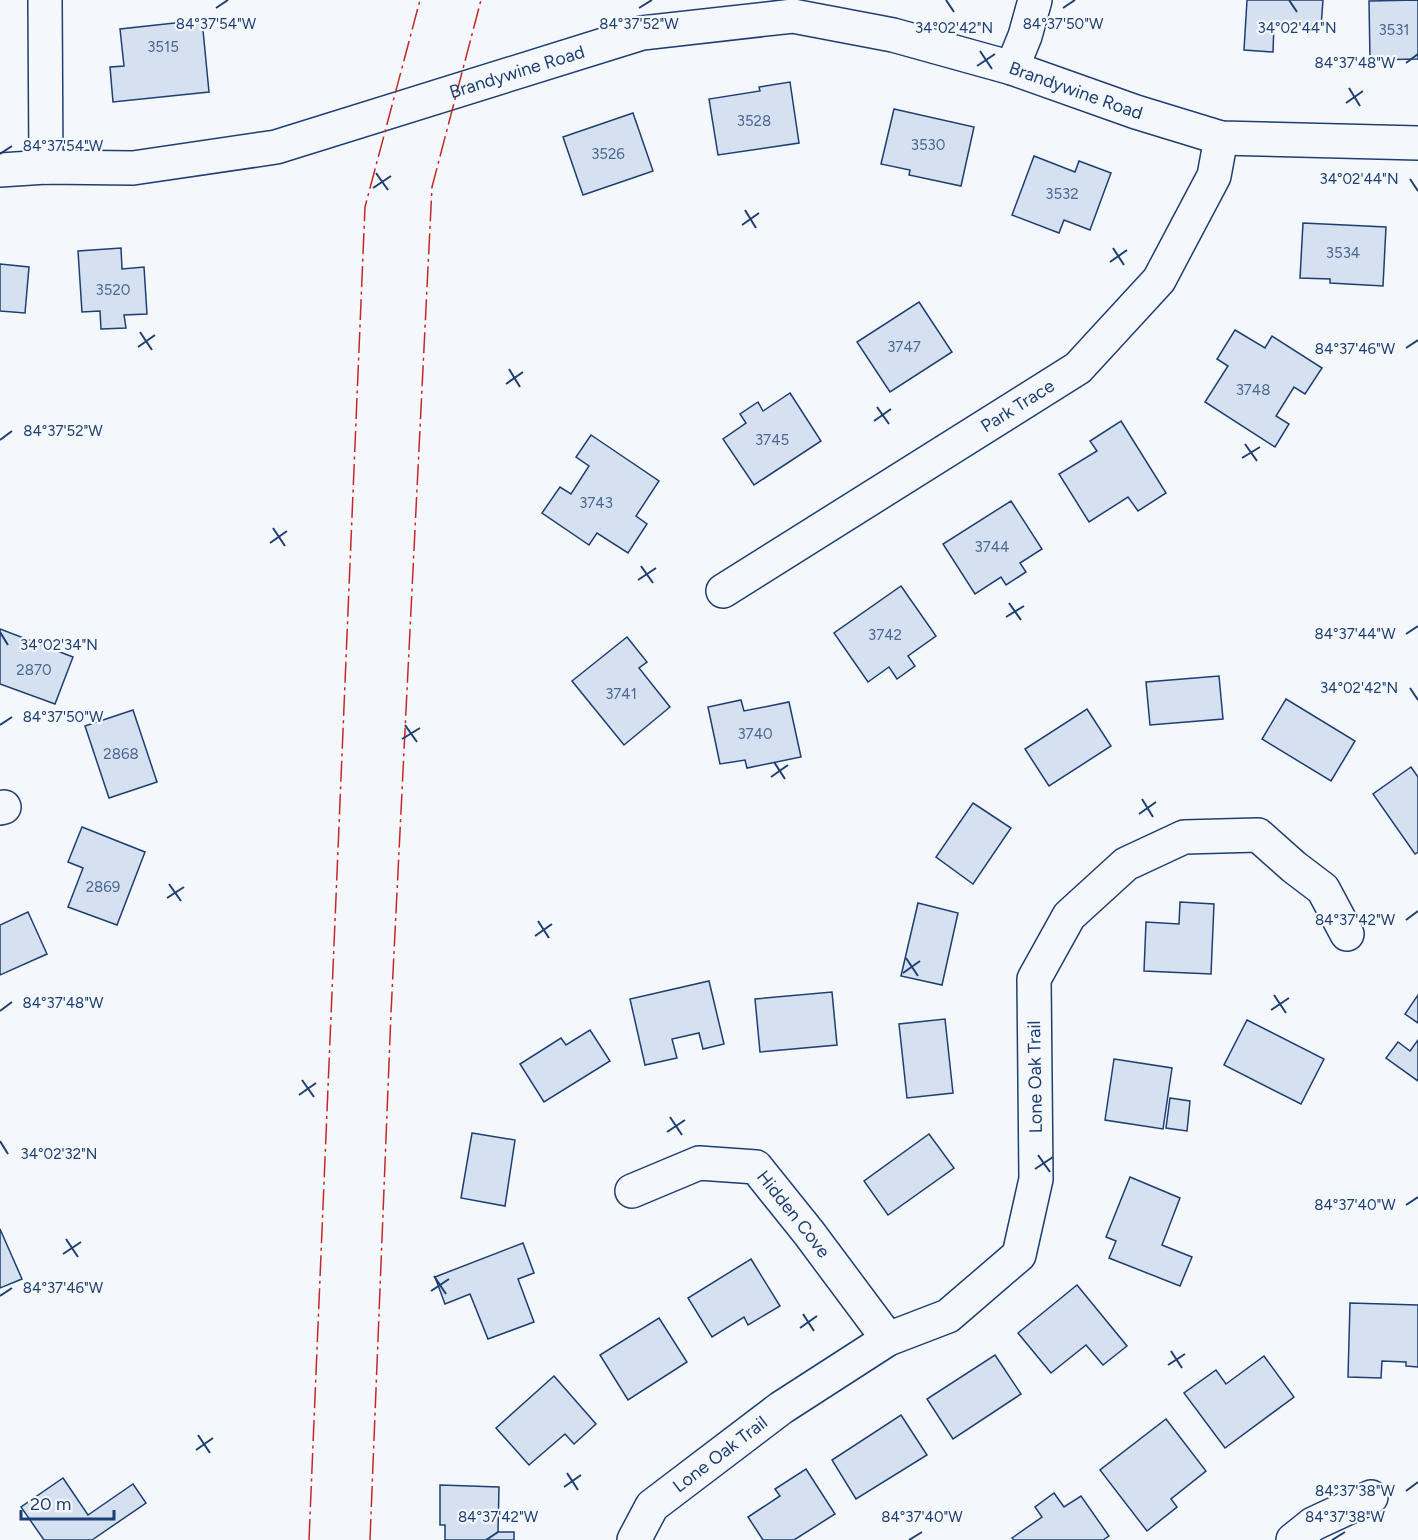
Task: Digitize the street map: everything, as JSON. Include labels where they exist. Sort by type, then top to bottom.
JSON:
[{"type":"street","points":[[45,0],[46,167]]},
{"type":"street","points":[[1012,68],[1025,36],[1035,0]]},
{"type":"street","name":"Brandywine Road","points":[[0,170],[46,167],[133,168],[276,147],[642,33],[793,16],[893,35],[1012,68],[1136,112],[1221,138],[1418,143]]},
{"type":"street","name":"Park Trace","points":[[723,591],[1078,368],[1159,280],[1214,176],[1221,138]]},
{"type":"street","name":"Lone Oak Trail","points":[[634,1540],[652,1506],[781,1408],[888,1340],[948,1316],[1019,1255],[1036,1179],[1034,979],[1069,916],[1126,864],[1184,837],[1258,835],[1323,889],[1347,934]]},
{"type":"street","name":"Hidden Cove","points":[[632,1191],[699,1163],[756,1167],[809,1233],[888,1340]]},
{"type":"street","points":[[1293,1540],[1313,1524],[1371,1497]]},
{"type":"building","points":[[1247,0],[1323,0],[1321,27],[1274,24],[1273,52],[1244,50]]},
{"type":"building","points":[[1418,0],[1418,59],[1370,60],[1369,1]]},
{"type":"building","points":[[202,20],[209,92],[113,102],[110,67],[124,66],[120,29]]},
{"type":"building","points":[[790,82],[799,143],[718,155],[709,99],[760,91],[759,87]]},
{"type":"building","points":[[894,109],[974,127],[961,186],[909,175],[910,170],[881,164]]},
{"type":"building","points":[[633,113],[653,171],[583,195],[563,137]]},
{"type":"building","points":[[1034,156],[1075,172],[1079,161],[1111,173],[1090,230],[1064,220],[1059,233],[1012,215]]},
{"type":"building","points":[[1303,223],[1386,227],[1383,286],[1330,283],[1330,279],[1300,278]]},
{"type":"building","points":[[121,248],[122,269],[144,267],[147,314],[124,315],[126,328],[101,329],[100,311],[82,312],[78,251]]},
{"type":"building","points":[[0,264],[29,267],[25,313],[0,311]]},
{"type":"building","points":[[919,302],[952,352],[890,392],[857,342]]},
{"type":"building","points":[[1235,330],[1265,348],[1272,336],[1322,368],[1305,394],[1294,387],[1276,416],[1289,424],[1275,447],[1205,402],[1228,366],[1217,359]]},
{"type":"building","points":[[790,393],[821,441],[754,485],[723,439],[746,423],[740,414],[758,402],[763,411]]},
{"type":"building","points":[[1121,421],[1166,493],[1138,511],[1128,497],[1089,522],[1059,474],[1097,451],[1090,441]]},
{"type":"building","points":[[591,435],[659,481],[636,516],[647,524],[628,553],[597,533],[589,545],[542,513],[560,487],[571,494],[589,466],[576,457]]},
{"type":"building","points":[[1011,501],[1042,549],[1020,563],[1026,572],[1006,585],[1001,577],[975,594],[943,544]]},
{"type":"building","points":[[901,586],[936,636],[908,656],[915,666],[897,679],[889,667],[868,682],[834,633]]},
{"type":"building","points":[[0,629],[73,657],[55,704],[0,684]]},
{"type":"building","points":[[627,637],[647,662],[639,668],[670,707],[624,745],[572,681]]},
{"type":"building","points":[[1219,676],[1223,719],[1150,725],[1146,682]]},
{"type":"building","points":[[1286,699],[1355,741],[1331,781],[1262,739]]},
{"type":"building","points":[[741,700],[744,711],[789,702],[801,757],[747,768],[745,760],[720,764],[708,707]]},
{"type":"building","points":[[1087,709],[1111,746],[1049,786],[1025,749]]},
{"type":"building","points":[[133,710],[157,782],[109,798],[85,726]]},
{"type":"building","points":[[1411,767],[1418,777],[1418,852],[1415,854],[1373,794]]},
{"type":"building","points":[[973,803],[1011,828],[973,884],[936,857]]},
{"type":"building","points":[[82,827],[145,852],[117,925],[68,907],[83,868],[68,862]]},
{"type":"building","points":[[1180,902],[1214,904],[1211,974],[1144,971],[1146,922],[1179,924]]},
{"type":"building","points":[[918,903],[958,913],[942,985],[901,976]]},
{"type":"building","points":[[28,912],[47,954],[0,975],[0,925]]},
{"type":"building","points":[[709,981],[724,1044],[703,1049],[699,1033],[672,1039],[677,1058],[645,1065],[630,999]]},
{"type":"building","points":[[832,992],[837,1045],[760,1052],[755,999]]},
{"type":"building","points":[[1418,995],[1418,1023],[1405,1014]]},
{"type":"building","points":[[945,1019],[953,1093],[907,1098],[899,1024]]},
{"type":"building","points":[[1247,1020],[1324,1059],[1301,1104],[1224,1065]]},
{"type":"building","points":[[590,1030],[610,1061],[544,1102],[520,1064],[561,1038],[566,1045]]},
{"type":"building","points":[[1418,1040],[1418,1081],[1386,1058],[1398,1042],[1410,1051]]},
{"type":"building","points":[[1114,1059],[1172,1068],[1163,1129],[1105,1120]]},
{"type":"building","points":[[1170,1098],[1190,1101],[1187,1131],[1166,1128]]},
{"type":"building","points":[[472,1133],[515,1140],[505,1206],[461,1198]]},
{"type":"building","points":[[929,1134],[954,1168],[888,1215],[864,1181]]},
{"type":"building","points":[[1130,1177],[1180,1198],[1162,1245],[1192,1257],[1180,1286],[1109,1258],[1116,1241],[1106,1237]]},
{"type":"building","points":[[0,1229],[22,1279],[0,1288]]},
{"type":"building","points":[[523,1243],[534,1273],[518,1279],[534,1322],[488,1339],[470,1294],[445,1304],[435,1277]]},
{"type":"building","points":[[751,1259],[780,1306],[748,1325],[744,1317],[712,1337],[688,1298]]},
{"type":"building","points":[[1077,1285],[1127,1346],[1103,1365],[1086,1345],[1051,1373],[1018,1333]]},
{"type":"building","points":[[1350,1303],[1418,1305],[1418,1367],[1406,1366],[1406,1362],[1382,1361],[1381,1378],[1348,1377]]},
{"type":"building","points":[[659,1318],[687,1362],[628,1400],[600,1355]]},
{"type":"building","points":[[995,1355],[1021,1394],[953,1439],[927,1399]]},
{"type":"building","points":[[1264,1356],[1294,1397],[1225,1448],[1184,1393],[1216,1370],[1226,1384]]},
{"type":"building","points":[[554,1376],[596,1424],[574,1444],[565,1434],[529,1465],[496,1428]]},
{"type":"building","points":[[901,1415],[927,1455],[856,1499],[832,1460]]},
{"type":"building","points":[[1166,1419],[1206,1471],[1171,1499],[1177,1507],[1147,1531],[1100,1470]]},
{"type":"building","points":[[806,1469],[835,1514],[794,1540],[763,1540],[748,1517],[780,1496],[775,1489]]},
{"type":"building","points":[[63,1478],[88,1515],[133,1484],[146,1503],[92,1540],[44,1540],[21,1507]]},
{"type":"building","points":[[440,1485],[499,1487],[498,1532],[514,1532],[514,1540],[445,1540],[445,1525],[440,1525]]},
{"type":"building","points":[[1054,1493],[1064,1507],[1081,1496],[1109,1536],[1103,1540],[1014,1540],[1012,1538],[1042,1517],[1035,1507]]},
{"type":"power","points":[[309,1540],[365,207],[420,0]]},
{"type":"power","points":[[370,1540],[391,1013],[432,187],[481,0]]}]
